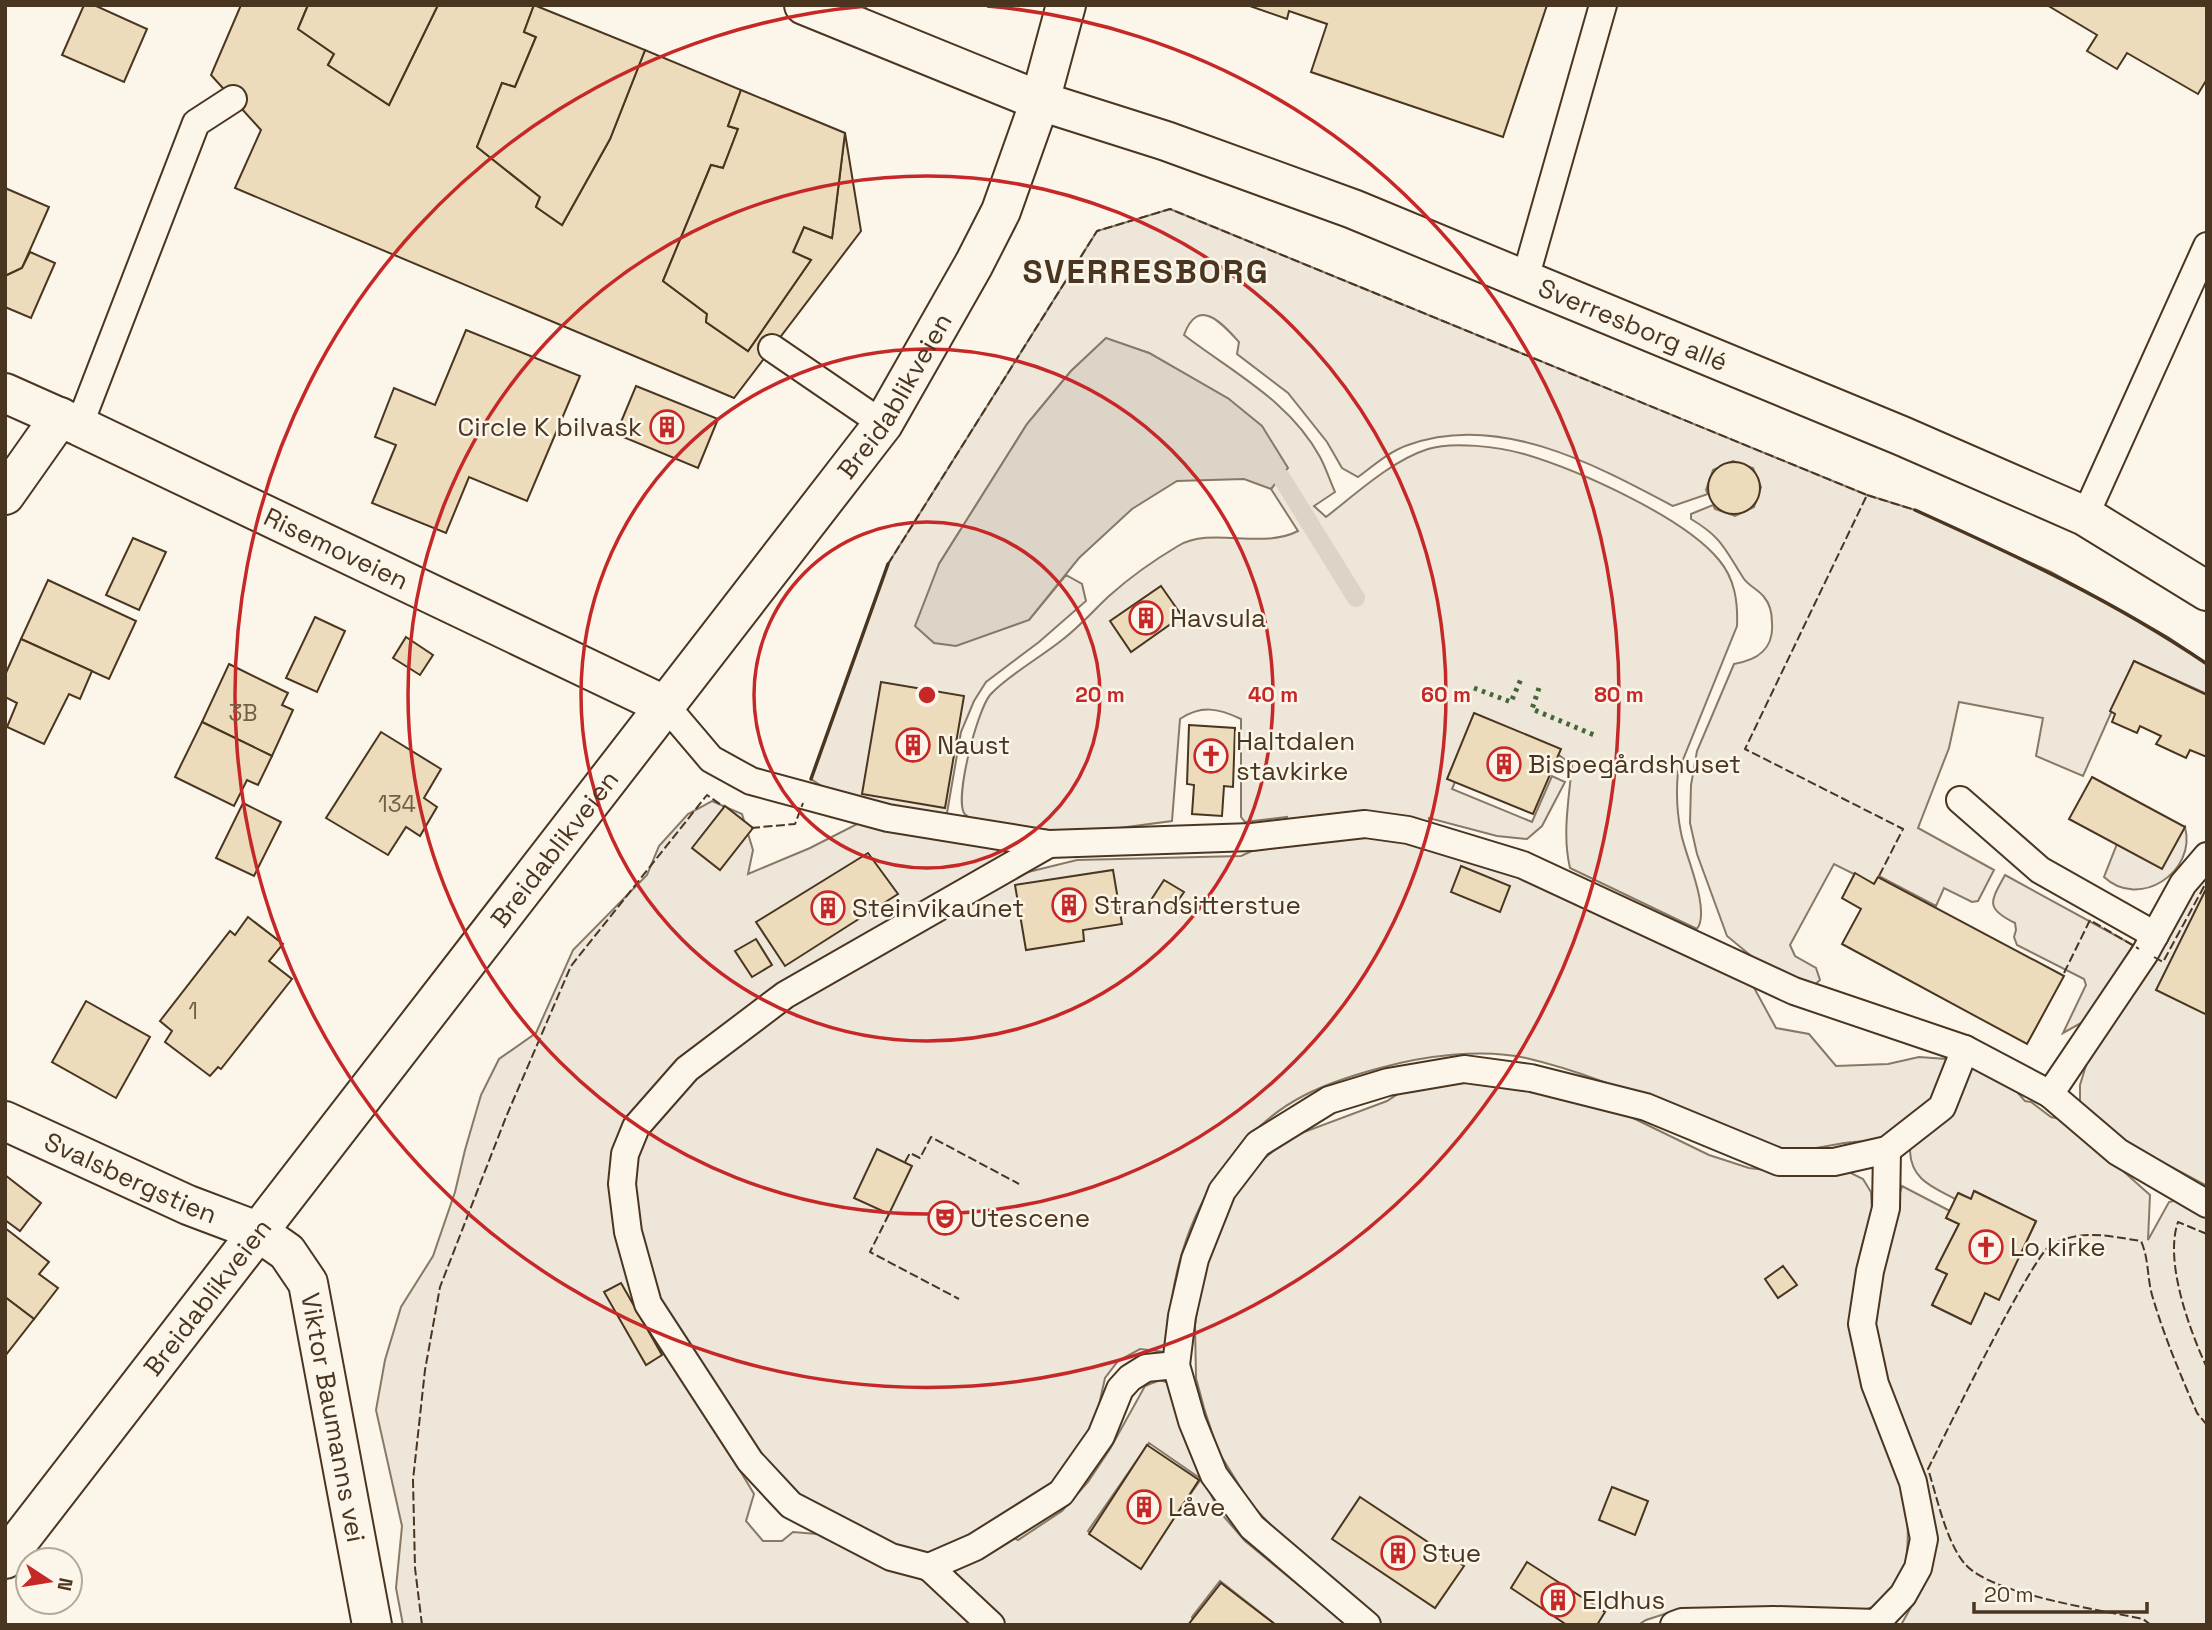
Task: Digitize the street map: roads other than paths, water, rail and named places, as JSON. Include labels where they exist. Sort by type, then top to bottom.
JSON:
[{"type":"street","name":"Sverresborg allé","points":[[804,5],[1040,101],[1166,141],[1353,209],[1902,436],[2085,516],[2207,592]]},
{"type":"street","name":"Breidablikveien","points":[[5,1559],[883,424],[1001,211],[1040,101],[1066,5]]},
{"type":"street","name":"Risemoveien","points":[[5,393],[666,706]]},
{"type":"street","points":[[5,495],[70,422]]},
{"type":"street","name":"Svalsbergstien","points":[[5,1121],[188,1205],[257,1231]]},
{"type":"street","name":"Viktor Baumanns vei","points":[[257,1231],[287,1252],[308,1283],[372,1625]]},
{"type":"lane","points":[[1525,279],[1603,5]]},
{"type":"lane","points":[[70,422],[196,123],[233,99]]},
{"type":"lane","points":[[2085,516],[2207,246]]},
{"type":"lane","points":[[772,348],[883,424]]},
{"type":"lane","points":[[666,706],[711,759],[751,781],[888,818],[1049,844],[1252,837],[1364,824],[1408,830],[1522,865],[1794,991],[1965,1049],[2050,1094],[2118,1152],[2207,1203]]},
{"type":"lane","points":[[1960,800],[2040,870],[2155,935]]},
{"type":"lane","points":[[991,1625],[929,1567],[891,1557],[791,1505],[750,1461],[648,1304],[628,1232],[622,1184],[625,1154],[636,1127],[687,1069],[785,995],[1049,844]]},
{"type":"lane","points":[[2050,1094],[2145,953],[2183,884],[2207,856]]},
{"type":"lane","points":[[1367,1625],[1252,1527],[1214,1475],[1192,1422],[1176,1365],[1182,1316],[1195,1259],[1223,1191],[1258,1144],[1329,1100],[1388,1082],[1464,1069],[1531,1078],[1646,1107],[1779,1162],[1834,1162],[1887,1150],[1942,1107],[1965,1049]]},
{"type":"lane","points":[[1674,1625],[1682,1622],[1774,1620],[1876,1623],[1903,1595],[1918,1568],[1924,1539],[1913,1482],[1875,1384],[1862,1324],[1870,1271],[1886,1208],[1887,1150]]},
{"type":"lane","points":[[929,1567],[975,1547],[1061,1493],[1101,1436],[1120,1389],[1130,1378],[1146,1368],[1176,1365]]},
{"type":"waterway","points":[[1281,477],[1356,598]]},
{"type":"place","name":"Circle K bilvask","points":[[667,427]]},
{"type":"place","name":"Havsula","points":[[1146,618]]},
{"type":"place","name":"Naust","points":[[913,745]]},
{"type":"place","name":"Haltdalen stavkirke","points":[[1211,756]]},
{"type":"place","name":"Bispegårdshuset","points":[[1504,764]]},
{"type":"place","name":"Strandsitterstue","points":[[1069,905]]},
{"type":"place","name":"Steinvikaunet","points":[[828,908]]},
{"type":"place","name":"Utescene","points":[[945,1218]]},
{"type":"place","name":"Lo kirke","points":[[1986,1247]]},
{"type":"place","name":"Låve","points":[[1144,1507]]},
{"type":"place","name":"Stue","points":[[1398,1553]]},
{"type":"place","name":"Eldhus","points":[[1558,1600]]},
{"type":"district","name":"SVERRESBORG","points":[[1146,272]]}]
